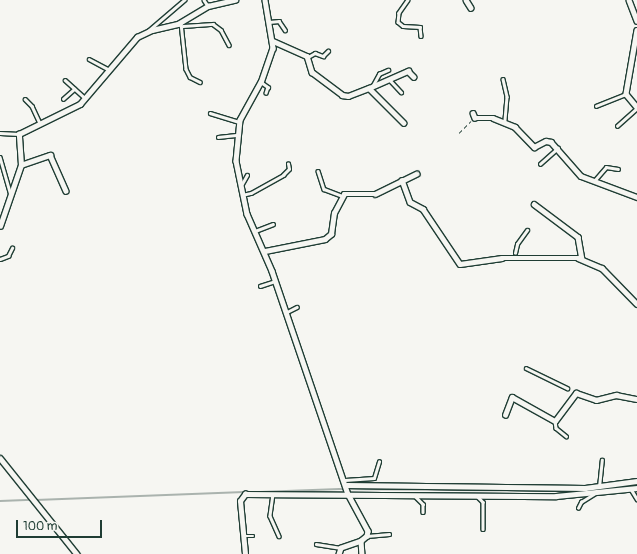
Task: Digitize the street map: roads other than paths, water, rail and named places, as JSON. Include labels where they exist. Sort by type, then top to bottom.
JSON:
[{"type":"street","points":[[0,226],[1,218],[21,164],[20,134],[77,106],[86,98],[131,41],[146,32],[182,24],[208,6],[236,0]]},
{"type":"street","points":[[265,0],[273,41],[272,54],[261,82],[240,122],[236,161],[242,195],[255,231],[265,251],[348,493],[368,531],[368,536],[361,541],[341,548],[339,554]]},
{"type":"street","points":[[466,0],[471,8]]},
{"type":"street","points":[[628,0],[637,22]]},
{"type":"street","points":[[637,32],[626,94],[637,107]]},
{"type":"street","points":[[273,41],[308,58],[312,72],[342,95],[348,96],[371,87],[388,78],[408,71],[414,77]]},
{"type":"street","points":[[371,87],[404,123]]},
{"type":"street","points":[[473,115],[505,122],[519,130],[534,147],[549,141],[558,148],[581,176],[637,197]]},
{"type":"street","points":[[21,164],[50,155],[66,191]]},
{"type":"street","points":[[265,251],[328,237],[342,196],[375,194],[416,174]]},
{"type":"street","points":[[402,180],[410,202],[423,209],[460,264],[515,256],[582,259],[602,268],[637,304]]},
{"type":"street","points":[[534,204],[578,237],[582,259]]},
{"type":"street","points":[[505,415],[509,399],[514,397],[556,421],[576,393],[596,400],[616,395],[637,400]]},
{"type":"street","points":[[0,458],[77,554]]},
{"type":"street","points":[[346,484],[599,487],[637,481]]},
{"type":"street","points":[[245,554],[241,496],[348,493],[474,495],[594,494],[637,488]]},
{"type":"street","points":[[361,541],[362,554]]},
{"type":"lane","points":[[146,32],[157,20],[184,0]]},
{"type":"lane","points":[[204,0],[208,6]]},
{"type":"lane","points":[[408,0],[399,13],[398,22],[403,26],[420,27],[421,36]]},
{"type":"lane","points":[[269,22],[282,22],[285,30]]},
{"type":"lane","points":[[200,82],[190,77],[186,69],[182,24],[213,24],[221,30],[228,45]]},
{"type":"lane","points":[[308,58],[314,53],[323,56],[328,50]]},
{"type":"lane","points":[[89,60],[108,70]]},
{"type":"lane","points":[[371,87],[379,74],[388,70]]},
{"type":"lane","points":[[388,78],[401,92]]},
{"type":"lane","points":[[503,79],[507,97],[505,122]]},
{"type":"lane","points":[[65,80],[86,98]]},
{"type":"lane","points":[[261,82],[268,87],[266,94]]},
{"type":"lane","points":[[63,99],[74,88]]},
{"type":"lane","points":[[596,106],[626,94]]},
{"type":"lane","points":[[25,99],[32,106],[40,124]]},
{"type":"lane","points":[[617,126],[637,107]]},
{"type":"lane","points":[[210,113],[240,122]]},
{"type":"lane","points":[[0,132],[20,134]]},
{"type":"lane","points":[[218,137],[238,135]]},
{"type":"lane","points":[[540,164],[558,148]]},
{"type":"lane","points":[[0,157],[10,196]]},
{"type":"lane","points":[[242,195],[252,194],[283,175],[289,169],[288,164]]},
{"type":"lane","points":[[594,182],[606,167],[618,169]]},
{"type":"lane","points":[[318,171],[324,189],[342,196]]},
{"type":"lane","points":[[240,187],[247,175]]},
{"type":"lane","points":[[255,231],[273,224]]},
{"type":"lane","points":[[515,256],[517,244],[527,230]]},
{"type":"lane","points":[[0,259],[8,256],[12,248]]},
{"type":"lane","points":[[260,286],[275,281]]},
{"type":"lane","points":[[285,313],[297,307]]},
{"type":"lane","points":[[526,368],[567,388]]},
{"type":"lane","points":[[571,390],[576,393]]},
{"type":"lane","points":[[556,421],[556,428],[566,436]]},
{"type":"lane","points":[[599,487],[602,460]]},
{"type":"lane","points":[[346,484],[374,478],[379,462]]},
{"type":"lane","points":[[631,489],[637,499]]},
{"type":"lane","points":[[273,494],[270,516],[279,536]]},
{"type":"lane","points":[[413,494],[423,504],[423,512]]},
{"type":"lane","points":[[578,508],[581,502],[594,494]]},
{"type":"lane","points":[[474,495],[484,502],[483,529]]},
{"type":"lane","points":[[368,536],[389,534]]},
{"type":"lane","points":[[243,536],[253,536]]},
{"type":"lane","points":[[316,544],[341,548]]},
{"type":"waterway","points":[[625,487],[637,485]]},
{"type":"waterway","points":[[260,492],[339,489],[582,491]]},
{"type":"waterway","points":[[36,500],[244,492]]},
{"type":"waterway","points":[[0,501],[32,500]]}]
